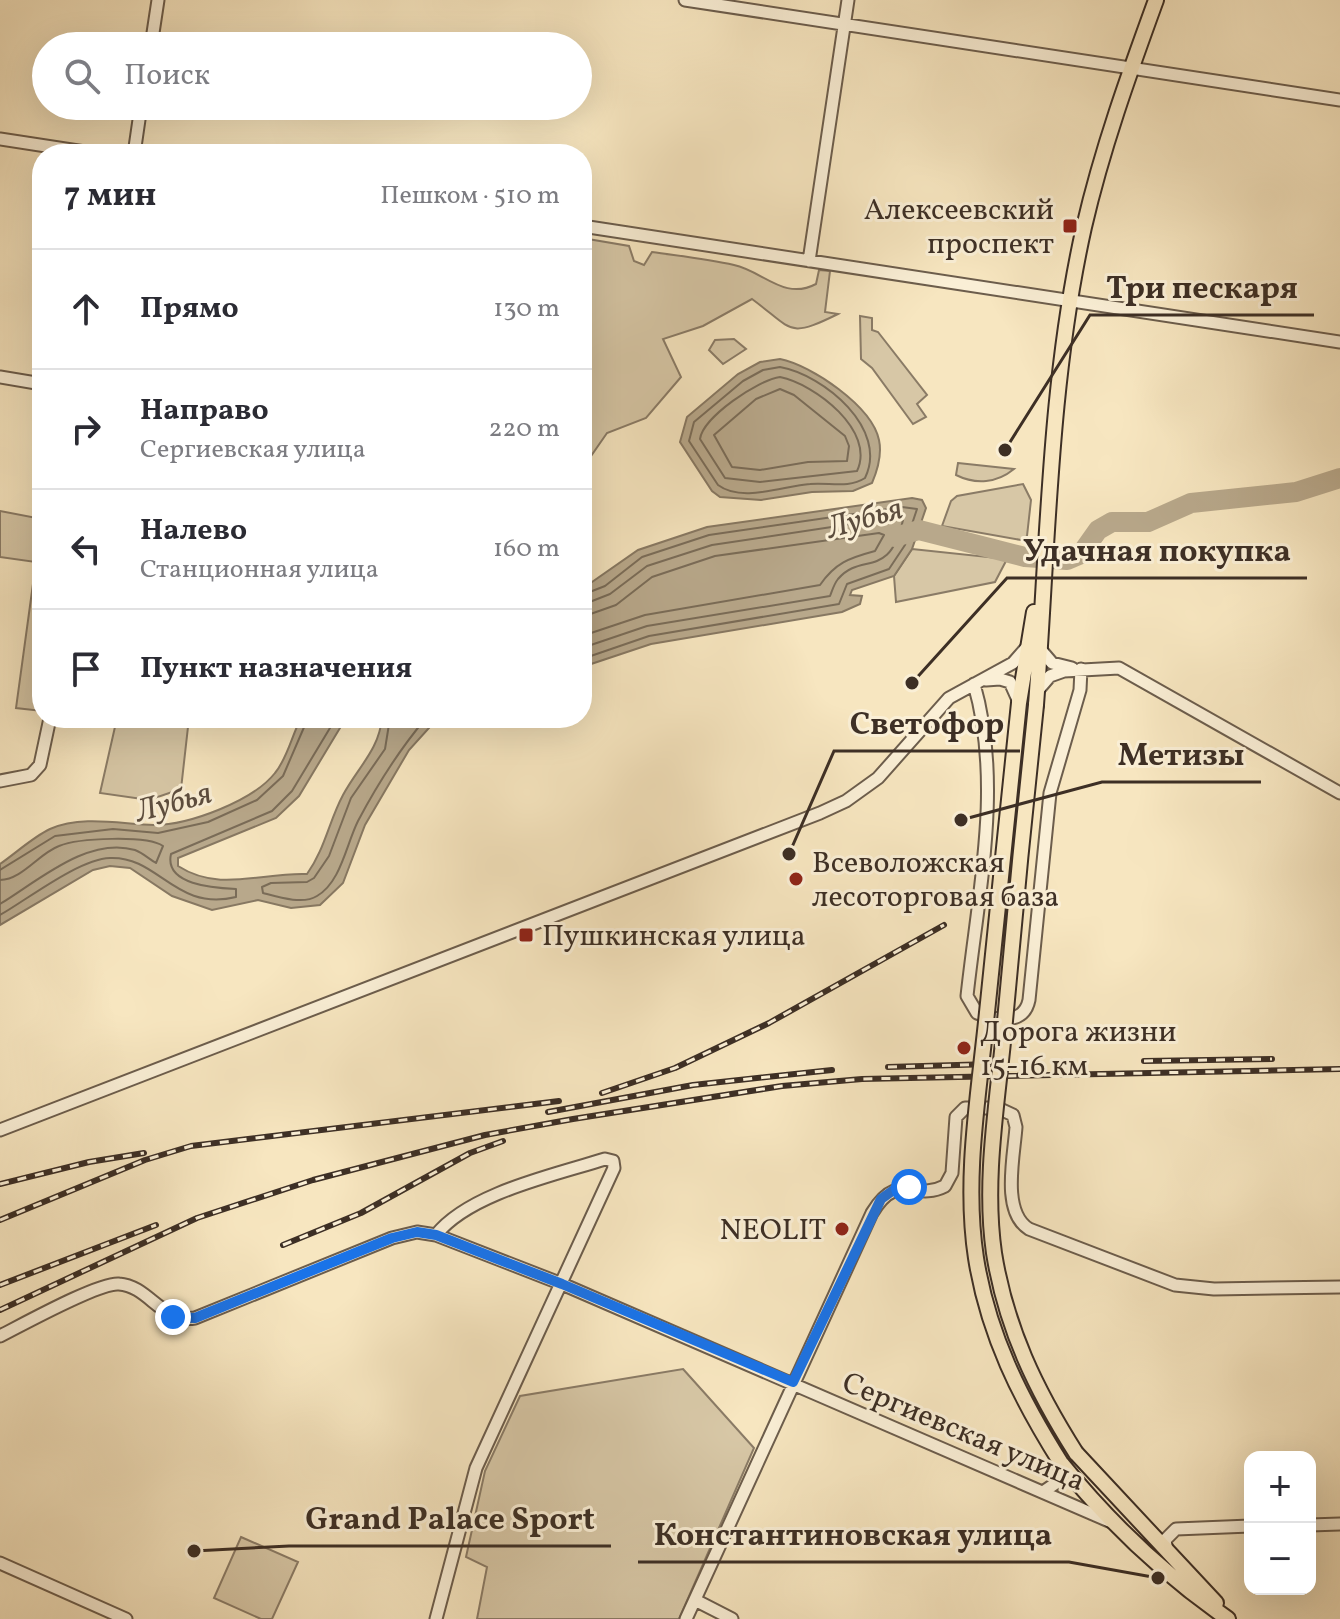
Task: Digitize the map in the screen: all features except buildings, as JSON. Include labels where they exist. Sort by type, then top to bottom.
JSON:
[{"type":"main road","points":[[1156,0],[1131,69],[1090,203],[1070,299],[1042,584],[1033,648],[1019,703],[977,1100],[973,1223],[976,1258],[990,1319],[1005,1364],[1025,1407],[1061,1463],[1093,1502],[1203,1602],[1228,1619]]},
{"type":"main road","points":[[1033,648],[1036,699],[997,1103],[991,1220],[1008,1316],[1042,1398],[1076,1453],[1228,1619]]},
{"type":"street","points":[[153,32],[158,0]]},
{"type":"street","points":[[685,0],[1340,100]]},
{"type":"street","points":[[809,261],[848,0]]},
{"type":"street","points":[[135,144],[139,120]]},
{"type":"street","points":[[0,139],[33,144]]},
{"type":"street","points":[[592,228],[1340,342]]},
{"type":"street","points":[[0,377],[32,382]]},
{"type":"street","points":[[0,1130],[846,801],[878,778],[941,705],[1033,648],[1052,663],[1081,669]]},
{"type":"street","points":[[1036,699],[1050,676],[1110,666],[1135,675],[1340,793]]},
{"type":"street","points":[[974,684],[985,738],[987,797],[967,996],[977,1013],[1012,1019],[1024,1012],[1029,1000],[1050,793],[1080,690],[1081,669]]},
{"type":"street","points":[[974,684],[990,679],[1010,682],[1019,703]]},
{"type":"street","points":[[0,781],[31,775],[40,765],[48,728]]},
{"type":"street","points":[[686,1619],[793,1382],[881,1199],[895,1189],[938,1190],[950,1180],[954,1126],[959,1111],[974,1106],[1007,1111],[1013,1115],[1016,1127],[1014,1211],[1020,1224],[1033,1231],[1175,1285],[1214,1289],[1340,1287]]},
{"type":"street","points":[[0,1336],[109,1284],[133,1289],[173,1317],[195,1318],[392,1238],[417,1232],[436,1235],[449,1219],[515,1187],[605,1159],[613,1161],[614,1168],[476,1468],[436,1619]]},
{"type":"street","name":"Сергиевская улица","points":[[436,1235],[562,1284],[793,1382],[1118,1525]]},
{"type":"street","points":[[1043,1492],[1059,1481],[1061,1463]]},
{"type":"street","points":[[1316,1525],[1340,1524]]},
{"type":"street","points":[[1169,1555],[1165,1540],[1176,1529],[1244,1526]]},
{"type":"street","points":[[0,1563],[126,1619]]},
{"type":"street","points":[[695,1600],[732,1619]]},
{"type":"shaded area","points":[[592,240],[629,246],[634,261],[644,265],[652,252],[703,259],[745,268],[794,289],[816,284],[819,270],[830,271],[825,312],[838,314],[809,327],[792,328],[752,299],[703,326],[663,339],[681,377],[646,418],[607,433],[592,455]]},
{"type":"shaded area","points":[[860,316],[872,318],[872,330],[878,332],[927,395],[917,404],[926,417],[913,424],[872,368],[861,359]]},
{"type":"shaded area","points":[[734,339],[746,349],[723,364],[709,350],[715,340]]},
{"type":"shaded area","points":[[958,463],[1014,469],[993,480],[979,481],[956,475]]},
{"type":"shaded area","points":[[1023,484],[1031,500],[1027,536],[1021,540],[942,526],[951,501],[957,496]]},
{"type":"shaded area","points":[[0,511],[32,517],[32,561],[0,557]]},
{"type":"shaded area","points":[[912,549],[1007,559],[995,582],[896,602],[894,576]]},
{"type":"shaded area","points":[[32,591],[32,710],[16,708]]},
{"type":"shaded area","points":[[115,728],[188,728],[181,789],[149,800],[100,793]]},
{"type":"shaded area","points":[[683,1369],[754,1448],[679,1619],[477,1619],[487,1567],[466,1557],[485,1471],[520,1396]]},
{"type":"shaded area","points":[[241,1537],[298,1562],[272,1619],[261,1619],[214,1598]]},
{"type":"water","points":[[780,359],[823,378],[865,414],[874,427],[880,445],[879,462],[872,483],[853,491],[812,492],[761,500],[720,497],[712,491],[680,442],[687,417],[738,374],[760,362]]},
{"type":"water","points":[[912,498],[922,500],[926,508],[912,549],[894,576],[852,590],[850,595],[862,596],[860,604],[842,612],[651,644],[592,664],[592,582],[638,550],[707,527]]},
{"type":"water","points":[[297,728],[340,728],[299,796],[276,818],[178,858],[178,866],[194,874],[225,880],[307,874],[343,795],[377,740],[380,728],[429,728],[409,750],[365,825],[343,883],[320,905],[291,908],[258,900],[212,910],[172,896],[130,868],[110,866],[93,870],[0,925],[0,864],[37,836],[75,822],[154,825],[202,816],[252,793],[275,773]]},
{"type":"waterway","name":"Лубья","points":[[895,537],[919,530],[1025,557],[1067,560],[1081,554],[1098,530],[1112,522],[1148,522],[1191,503],[1296,492],[1340,478]]},
{"type":"railway","points":[[602,1093],[675,1068],[769,1023],[944,925]]},
{"type":"railway","points":[[1144,1061],[1272,1059]]},
{"type":"railway","points":[[888,1067],[992,1064]]},
{"type":"railway","points":[[0,1310],[197,1218],[313,1180],[485,1135],[573,1119],[782,1086],[862,1079],[1340,1069]]},
{"type":"railway","points":[[548,1112],[693,1085],[832,1070]]},
{"type":"railway","points":[[0,1220],[145,1160],[191,1146],[559,1101]]},
{"type":"railway","points":[[283,1245],[361,1213],[470,1153],[503,1141]]},
{"type":"railway","points":[[0,1184],[89,1162],[144,1153]]},
{"type":"railway","points":[[0,1285],[156,1225]]},
{"type":"place","name":"Алексеевский проспект","points":[[1070,226]]},
{"type":"place","name":"Три пескаря","points":[[1005,450]]},
{"type":"place","name":"Удачная покупка","points":[[912,683]]},
{"type":"place","name":"Метизы","points":[[961,820]]},
{"type":"place","name":"Светофор","points":[[789,854]]},
{"type":"place","name":"Всеволожская лесоторговая база","points":[[796,879]]},
{"type":"place","name":"Пушкинская улица","points":[[526,935]]},
{"type":"place","name":"Дорога жизни 15-16 км","points":[[964,1048]]},
{"type":"place","name":"NEOLIT","points":[[842,1229]]},
{"type":"place","name":"Grand Palace Sport","points":[[194,1551]]},
{"type":"place","name":"Константиновская улица","points":[[1158,1578]]},
{"type":"route","points":[[173,1317],[183,1320],[195,1318],[392,1238],[417,1232],[436,1235],[562,1284],[793,1382],[872,1213],[881,1199],[895,1189],[909,1187]]}]
